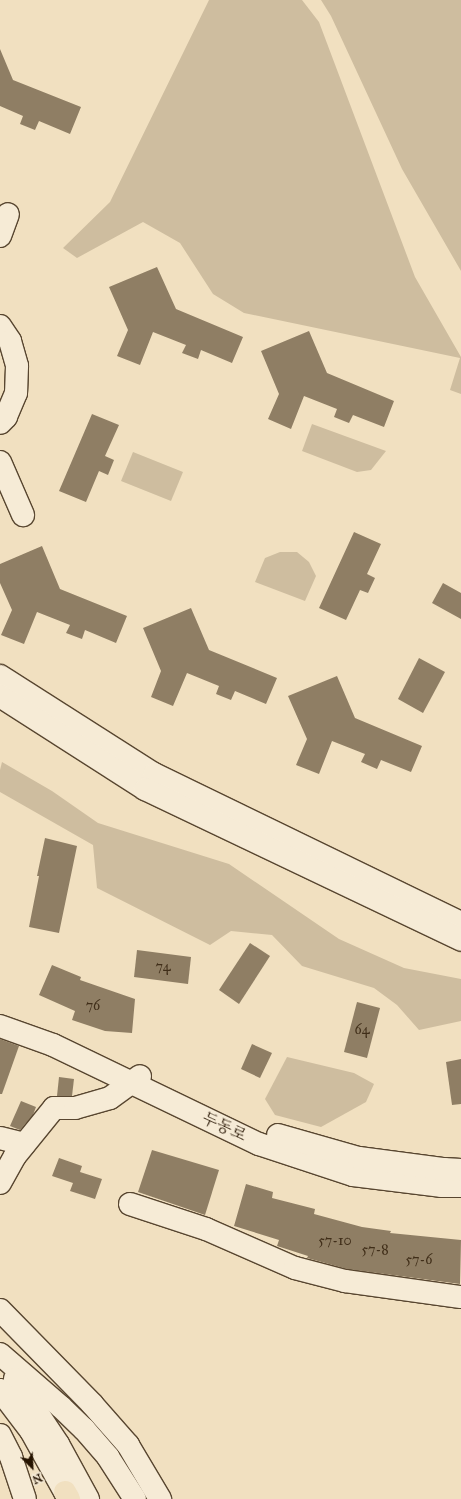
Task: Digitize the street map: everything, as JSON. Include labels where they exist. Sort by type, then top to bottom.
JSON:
[{"type":"street","points":[[0,236],[8,214]]},
{"type":"street","points":[[0,326],[10,341],[18,366],[16,393],[6,417],[0,423]]},
{"type":"street","points":[[0,462],[23,515]]},
{"type":"street","points":[[0,676],[154,774],[461,923]]},
{"type":"street","points":[[0,696],[145,789],[461,940]]},
{"type":"street","name":"두동로","points":[[0,1016],[66,1038],[258,1144],[353,1174],[442,1186],[461,1186]]},
{"type":"street","name":"두동로","points":[[0,1026],[137,1078],[267,1132],[359,1158],[461,1170]]},
{"type":"street","points":[[0,1183],[24,1144],[54,1108],[75,1108],[110,1098],[137,1078]]},
{"type":"street","points":[[0,1138],[24,1144]]},
{"type":"street","points":[[130,1204],[206,1229],[295,1268],[345,1281],[461,1297]]},
{"type":"street","points":[[0,1310],[92,1404],[128,1445],[160,1499]]},
{"type":"street","points":[[0,1354],[84,1429],[108,1457],[135,1499]]},
{"type":"street","points":[[0,1358],[44,1421],[88,1499]]},
{"type":"street","points":[[0,1390],[31,1432],[67,1497]]},
{"type":"street","points":[[0,1435],[11,1457],[25,1499]]},
{"type":"shaded area","points":[[209,0],[302,0],[319,22],[415,277],[461,357],[461,394],[450,390],[460,358],[244,313],[213,294],[180,243],[143,222],[77,258],[63,248],[110,202]]},
{"type":"shaded area","points":[[321,0],[461,0],[461,271],[402,169],[331,16]]},
{"type":"shaded area","points":[[312,424],[386,451],[371,470],[357,472],[302,451]]},
{"type":"shaded area","points":[[133,452],[183,472],[171,501],[121,481]]},
{"type":"shaded area","points":[[280,552],[297,552],[309,562],[316,576],[305,601],[255,582],[265,558]]},
{"type":"shaded area","points":[[2,762],[52,791],[98,823],[229,864],[339,939],[404,968],[461,979],[461,1021],[419,1030],[397,1005],[374,988],[302,966],[272,935],[231,931],[210,945],[97,888],[93,845],[0,792],[0,770]]},
{"type":"shaded area","points":[[287,1057],[354,1073],[374,1084],[366,1102],[321,1127],[275,1115],[265,1099]]},
{"type":"building","points":[[0,49],[13,80],[81,107],[70,134],[39,121],[35,130],[20,124],[23,116],[0,106]]},
{"type":"building","points":[[157,267],[176,309],[243,337],[232,363],[201,350],[198,359],[182,353],[186,345],[153,332],[140,365],[117,356],[128,330],[109,287]]},
{"type":"building","points":[[309,331],[327,373],[394,401],[384,427],[353,415],[349,423],[334,417],[337,409],[304,396],[291,429],[268,419],[279,394],[261,351]]},
{"type":"building","points":[[92,414],[119,425],[105,456],[114,460],[108,475],[99,471],[86,502],[59,491]]},
{"type":"building","points":[[354,532],[381,544],[367,574],[375,578],[368,593],[360,590],[346,620],[319,608]]},
{"type":"building","points":[[42,546],[60,589],[127,616],[116,643],[85,630],[82,639],[66,633],[70,625],[37,612],[24,644],[1,635],[12,610],[0,583],[0,564]]},
{"type":"building","points":[[443,583],[461,593],[461,619],[432,603]]},
{"type":"building","points":[[191,608],[209,650],[277,678],[266,704],[235,691],[231,700],[216,694],[219,686],[187,673],[173,706],[151,697],[161,671],[143,628]]},
{"type":"building","points":[[419,658],[445,672],[423,713],[398,699]]},
{"type":"building","points":[[337,676],[355,718],[422,746],[411,772],[381,760],[377,769],[361,762],[365,754],[332,741],[319,774],[296,765],[307,739],[288,696]]},
{"type":"building","points":[[45,838],[77,846],[59,933],[29,927]]},
{"type":"building","points":[[250,943],[270,956],[239,1004],[219,990]]},
{"type":"building","points":[[137,950],[191,957],[188,984],[134,977]]},
{"type":"building","points":[[52,965],[81,977],[80,980],[135,999],[132,1033],[105,1031],[72,1020],[75,1011],[39,995]]},
{"type":"building","points":[[357,1002],[380,1008],[367,1058],[344,1052]]},
{"type":"building","points":[[0,1039],[19,1046],[2,1094],[0,1094]]},
{"type":"building","points":[[252,1044],[272,1053],[260,1078],[241,1069]]},
{"type":"building","points":[[461,1059],[461,1104],[452,1105],[446,1062]]},
{"type":"building","points":[[59,1077],[74,1079],[72,1096],[57,1096]]},
{"type":"building","points":[[21,1101],[36,1107],[33,1115],[20,1130],[10,1126]]},
{"type":"building","points":[[152,1150],[219,1170],[205,1215],[138,1192]]},
{"type":"building","points":[[59,1158],[82,1166],[80,1172],[102,1179],[95,1199],[70,1191],[73,1183],[52,1176]]},
{"type":"building","points":[[246,1184],[273,1192],[272,1198],[315,1209],[314,1214],[362,1227],[391,1231],[390,1233],[461,1240],[460,1284],[347,1269],[307,1258],[308,1256],[277,1246],[279,1240],[234,1226]]}]
